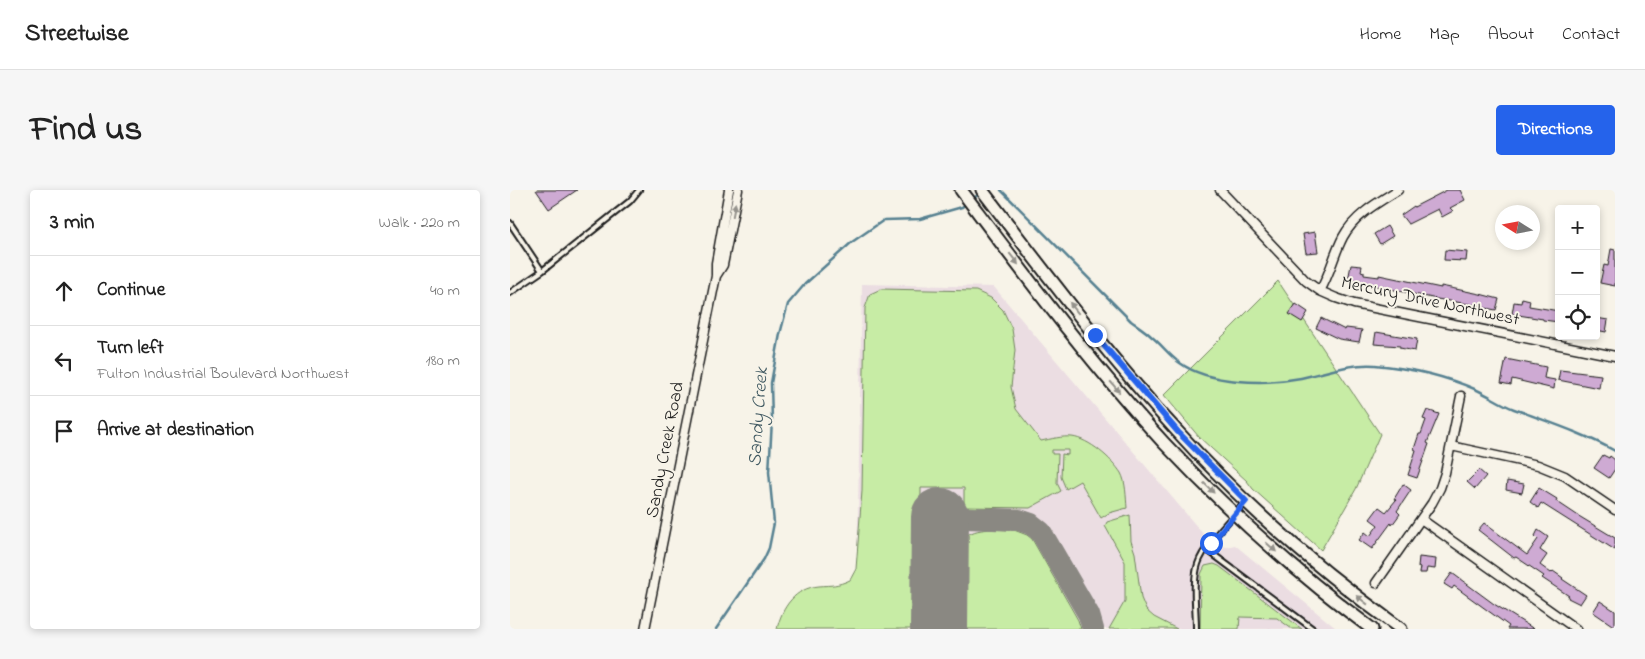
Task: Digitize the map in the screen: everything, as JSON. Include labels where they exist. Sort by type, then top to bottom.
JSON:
[{"type":"main road","points":[[961,190],[1081,346],[1164,443],[1234,514],[1298,571],[1372,629]]},
{"type":"main road","points":[[982,190],[1095,335],[1178,432],[1246,501],[1306,555],[1401,629]]},
{"type":"street","name":"Sandy Creek Road","points":[[645,629],[716,276],[716,264],[728,190]]},
{"type":"street","name":"Sandy Creek Road","points":[[716,276],[723,265],[738,190]]},
{"type":"street","name":"Mercury Drive Northwest","points":[[1220,190],[1296,271],[1320,290],[1336,298],[1354,304],[1615,356]]},
{"type":"street","points":[[1320,290],[1325,283],[1342,238],[1350,226],[1369,208],[1398,190]]},
{"type":"street","points":[[1376,583],[1421,520],[1440,488],[1461,396]]},
{"type":"street","points":[[1450,446],[1538,465],[1565,476],[1615,510]]},
{"type":"street","points":[[1421,520],[1576,629]]},
{"type":"lane","points":[[510,293],[542,271],[630,201],[639,190]]},
{"type":"lane","points":[[510,223],[542,271]]},
{"type":"lane","points":[[1196,629],[1196,576],[1198,563],[1206,549],[1246,501]]},
{"type":"lane","points":[[1206,549],[1313,629]]},
{"type":"shaded area","points":[[862,284],[994,287],[1204,535],[1214,543],[1226,547],[1235,545],[1337,629],[856,629]]},
{"type":"green space","points":[[1278,281],[1380,434],[1356,489],[1321,550],[1199,437],[1164,395]]},
{"type":"green space","points":[[881,289],[976,291],[991,298],[1003,310],[1012,329],[1015,350],[1011,387],[1016,409],[1041,441],[1060,437],[1072,437],[1086,441],[1106,456],[1123,477],[1127,508],[1109,513],[1101,518],[1080,481],[1066,489],[1061,477],[1062,454],[1068,455],[1068,450],[1052,450],[1052,454],[1058,454],[1057,483],[1061,491],[1030,508],[964,507],[964,488],[921,488],[920,629],[777,629],[782,613],[796,595],[803,590],[850,580],[856,569],[862,491],[865,308],[870,294]]},
{"type":"green space","points":[[1130,515],[1131,541],[1135,553],[1141,598],[1146,610],[1154,617],[1177,629],[1109,629],[1125,601],[1125,562],[1105,526],[1107,522]]},
{"type":"green space","points":[[992,529],[1014,530],[1032,539],[1078,620],[1081,629],[960,629],[961,542],[971,533],[978,531]]},
{"type":"green space","points":[[1214,564],[1302,629],[1292,629],[1277,618],[1240,617],[1239,629],[1200,629],[1201,574],[1205,566]]},
{"type":"building","points":[[536,190],[577,190],[549,209]]},
{"type":"building","points":[[1447,190],[1460,190],[1465,200],[1450,208],[1453,211],[1442,217],[1438,209],[1408,224],[1401,215],[1414,206]]},
{"type":"building","points":[[1387,226],[1393,236],[1380,244],[1374,234]]},
{"type":"building","points":[[1315,232],[1318,252],[1306,253],[1303,234]]},
{"type":"building","points":[[1611,249],[1615,250],[1615,286],[1600,283],[1604,265],[1608,266]]},
{"type":"building","points":[[1445,250],[1467,252],[1466,261],[1444,260]]},
{"type":"building","points":[[1351,265],[1362,266],[1361,271],[1364,272],[1364,275],[1379,277],[1379,275],[1441,288],[1441,286],[1499,299],[1496,310],[1348,280]]},
{"type":"building","points":[[1522,298],[1530,300],[1529,306],[1555,310],[1555,322],[1512,314],[1514,302],[1521,303]]},
{"type":"building","points":[[1296,304],[1308,312],[1302,322],[1289,314]]},
{"type":"building","points":[[1321,318],[1345,330],[1346,328],[1362,330],[1359,342],[1339,339],[1316,328]]},
{"type":"building","points":[[1600,319],[1608,320],[1606,332],[1600,331]]},
{"type":"building","points":[[1376,332],[1417,339],[1415,351],[1400,348],[1400,346],[1374,344]]},
{"type":"building","points":[[1506,359],[1546,367],[1544,378],[1555,380],[1554,389],[1512,379],[1511,385],[1501,383]]},
{"type":"building","points":[[1560,370],[1601,375],[1599,388],[1558,380]]},
{"type":"building","points":[[1427,410],[1439,414],[1427,443],[1429,444],[1417,478],[1408,475],[1416,450],[1414,449],[1426,420],[1423,419]]},
{"type":"building","points":[[1603,455],[1609,458],[1610,456],[1615,460],[1615,469],[1609,478],[1594,468]]},
{"type":"building","points":[[1479,470],[1486,476],[1475,489],[1467,482]]},
{"type":"building","points":[[1507,481],[1524,484],[1522,493],[1506,490]]},
{"type":"building","points":[[1403,484],[1411,490],[1397,511],[1400,514],[1372,549],[1359,540],[1365,532],[1370,536],[1378,525],[1370,519],[1379,507],[1386,512],[1396,500],[1394,499]]},
{"type":"building","points":[[1539,488],[1577,515],[1615,538],[1615,550],[1541,503],[1538,508],[1530,502]]},
{"type":"building","points":[[1484,523],[1527,555],[1538,539],[1535,536],[1538,530],[1548,537],[1540,550],[1547,555],[1540,565],[1551,573],[1553,571],[1586,595],[1580,604],[1568,598],[1569,596],[1542,578],[1544,576],[1516,557],[1514,558],[1478,530]]},
{"type":"building","points":[[1419,557],[1436,559],[1435,569],[1427,568],[1426,573],[1419,573]]},
{"type":"building","points":[[1452,573],[1494,604],[1534,629],[1507,629],[1509,626],[1454,586],[1452,589],[1444,584]]},
{"type":"building","points":[[1600,601],[1615,611],[1615,627],[1593,612]]},
{"type":"waterway","points":[[1001,190],[1131,321],[1150,335],[1176,360],[1192,370],[1222,379],[1271,382],[1301,378],[1347,367],[1365,365],[1388,366],[1440,377],[1465,385],[1509,407],[1578,433],[1615,451]]},
{"type":"waterway","name":"Sandy Creek","points":[[971,200],[978,195],[979,191]]},
{"type":"waterway","name":"Sandy Creek","points":[[716,629],[764,559],[769,548],[774,523],[769,472],[772,421],[771,383],[780,334],[788,304],[805,284],[852,242],[884,220],[920,219],[962,207],[967,203]]},
{"type":"taxiway","points":[[940,517],[1019,520],[1031,524],[1041,532],[1089,615],[1093,629]]},
{"type":"runway","points":[[939,629],[940,517]]},
{"type":"route","points":[[1095,335],[1178,432],[1246,501],[1211,543]]}]
